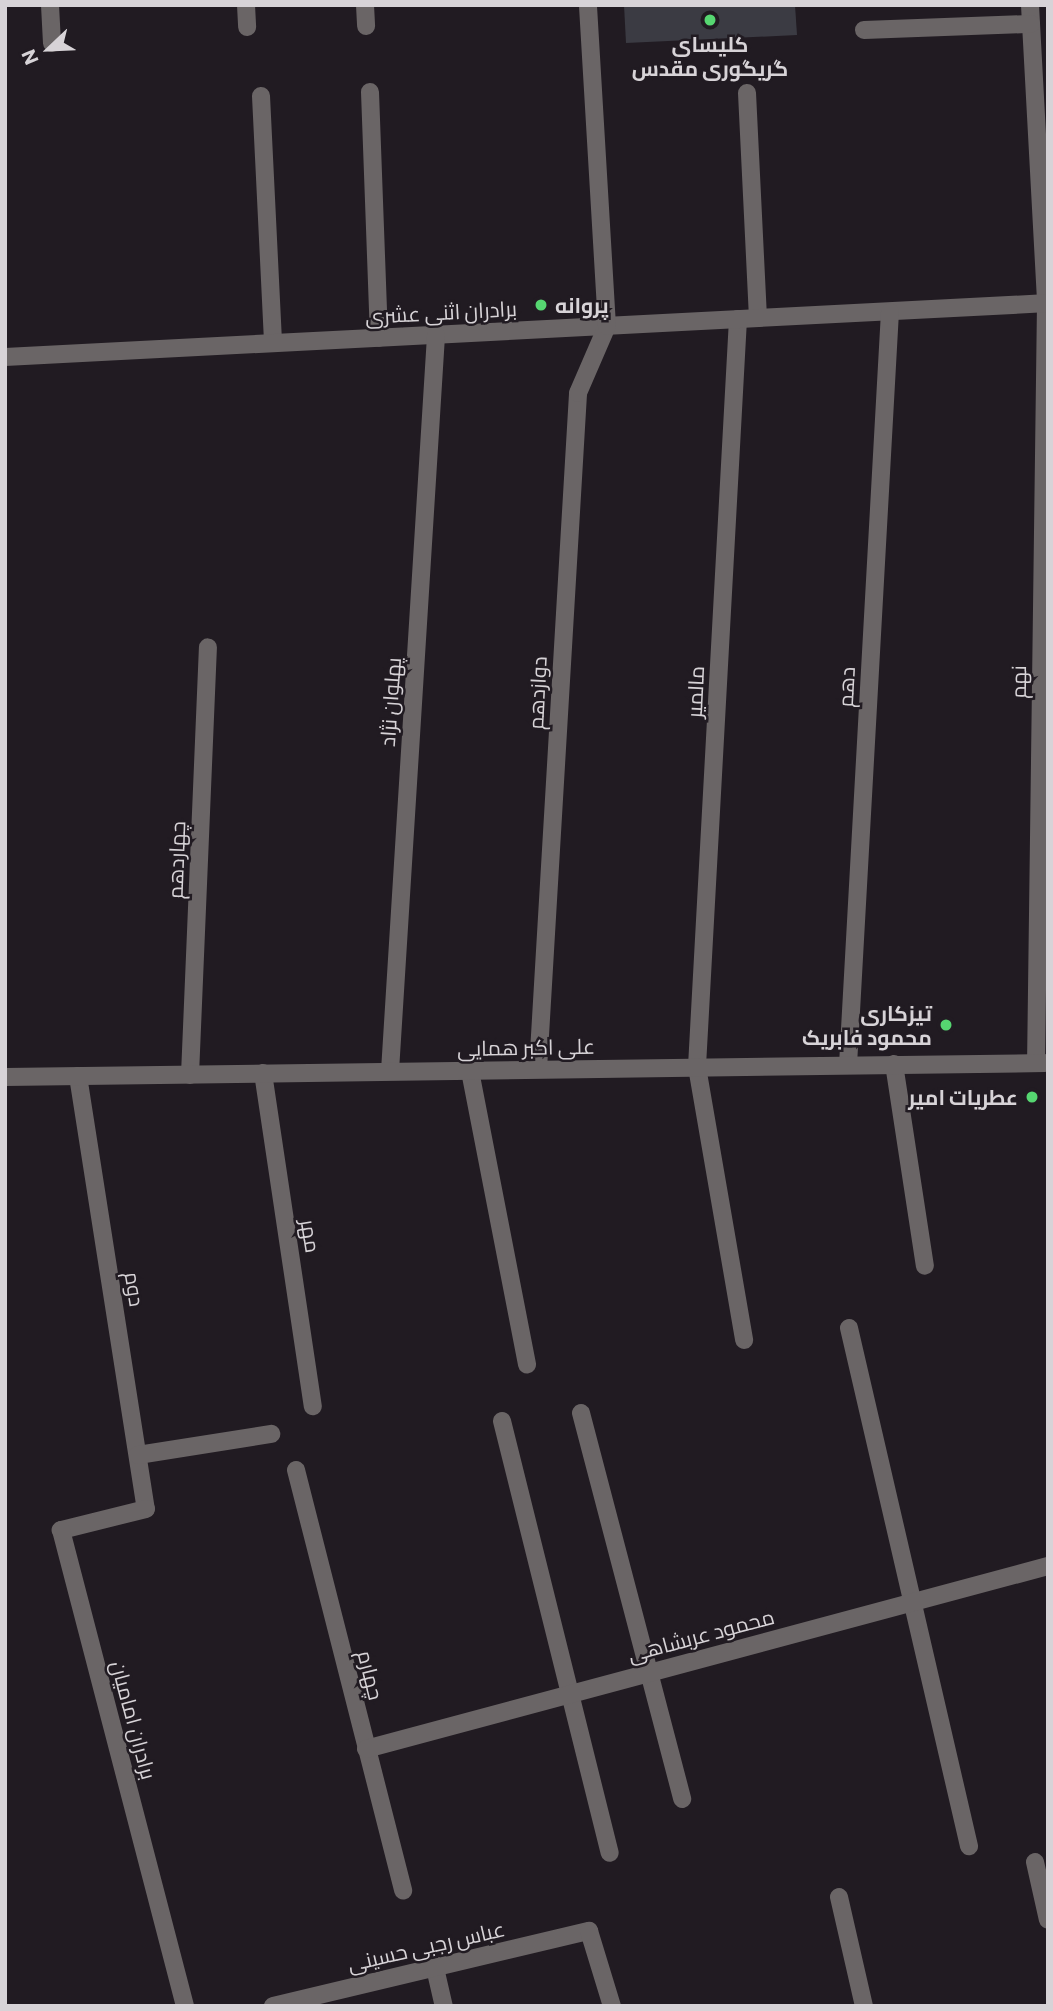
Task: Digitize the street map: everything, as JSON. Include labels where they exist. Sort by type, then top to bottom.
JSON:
[{"type":"street","points":[[50,5],[52,43]]},
{"type":"street","points":[[246,5],[247,27]]},
{"type":"street","points":[[365,5],[366,26]]},
{"type":"street","points":[[588,5],[607,326]]},
{"type":"street","points":[[864,30],[1031,14]]},
{"type":"street","name":"نهم","points":[[1031,14],[1047,303],[1042,1063]]},
{"type":"street","points":[[370,92],[379,338]]},
{"type":"street","points":[[747,93],[758,318]]},
{"type":"street","points":[[261,96],[273,343]]},
{"type":"street","name":"برادران اثنی عشری","points":[[5,357],[1047,303]]},
{"type":"street","name":"دهم","points":[[848,1065],[890,312]]},
{"type":"street","name":"مالمیر","points":[[738,319],[697,1067],[744,1340]]},
{"type":"street","name":"دوازدهم","points":[[538,1069],[578,402],[584,370],[607,326]]},
{"type":"street","name":"پهلوان نژاد","points":[[390,1072],[436,335]]},
{"type":"street","name":"چهاردهم","points":[[190,1074],[208,647]]},
{"type":"street","name":"علی اکبر همایی","points":[[5,1077],[1042,1063]]},
{"type":"street","points":[[894,1065],[925,1266]]},
{"type":"street","points":[[470,1070],[527,1365]]},
{"type":"street","name":"مهر","points":[[263,1073],[313,1406]]},
{"type":"street","name":"دوم","points":[[78,1076],[146,1508]]},
{"type":"street","points":[[849,1328],[915,1601],[969,1846]]},
{"type":"street","points":[[581,1413],[652,1672],[682,1799]]},
{"type":"street","points":[[502,1421],[610,1853]]},
{"type":"street","points":[[138,1455],[271,1434]]},
{"type":"street","name":"چهارم","points":[[296,1470],[403,1891]]},
{"type":"street","name":"برادران امامیان","points":[[146,1508],[61,1530],[185,2006]]},
{"type":"street","name":"محمود عربشاهی","points":[[366,1748],[1048,1566]]},
{"type":"street","points":[[1035,1862],[1048,1920]]},
{"type":"street","points":[[839,1897],[864,2006]]},
{"type":"street","name":"عباس رجبی حسینی","points":[[273,2006],[589,1931],[612,2006]]},
{"type":"street","points":[[435,1968],[444,2006]]},
{"type":"building","name":"کلیسای گریگوری مقدس","points":[[624,5],[795,5],[797,35],[626,43]]},
{"type":"place","name":"کلیسای گریگوری مقدس","points":[[710,20]]},
{"type":"place","name":"پروانه","points":[[541,305]]},
{"type":"place","name":"تیزکاری محمود فابریک","points":[[946,1025]]},
{"type":"place","name":"عطریات امیر","points":[[1032,1097]]}]
